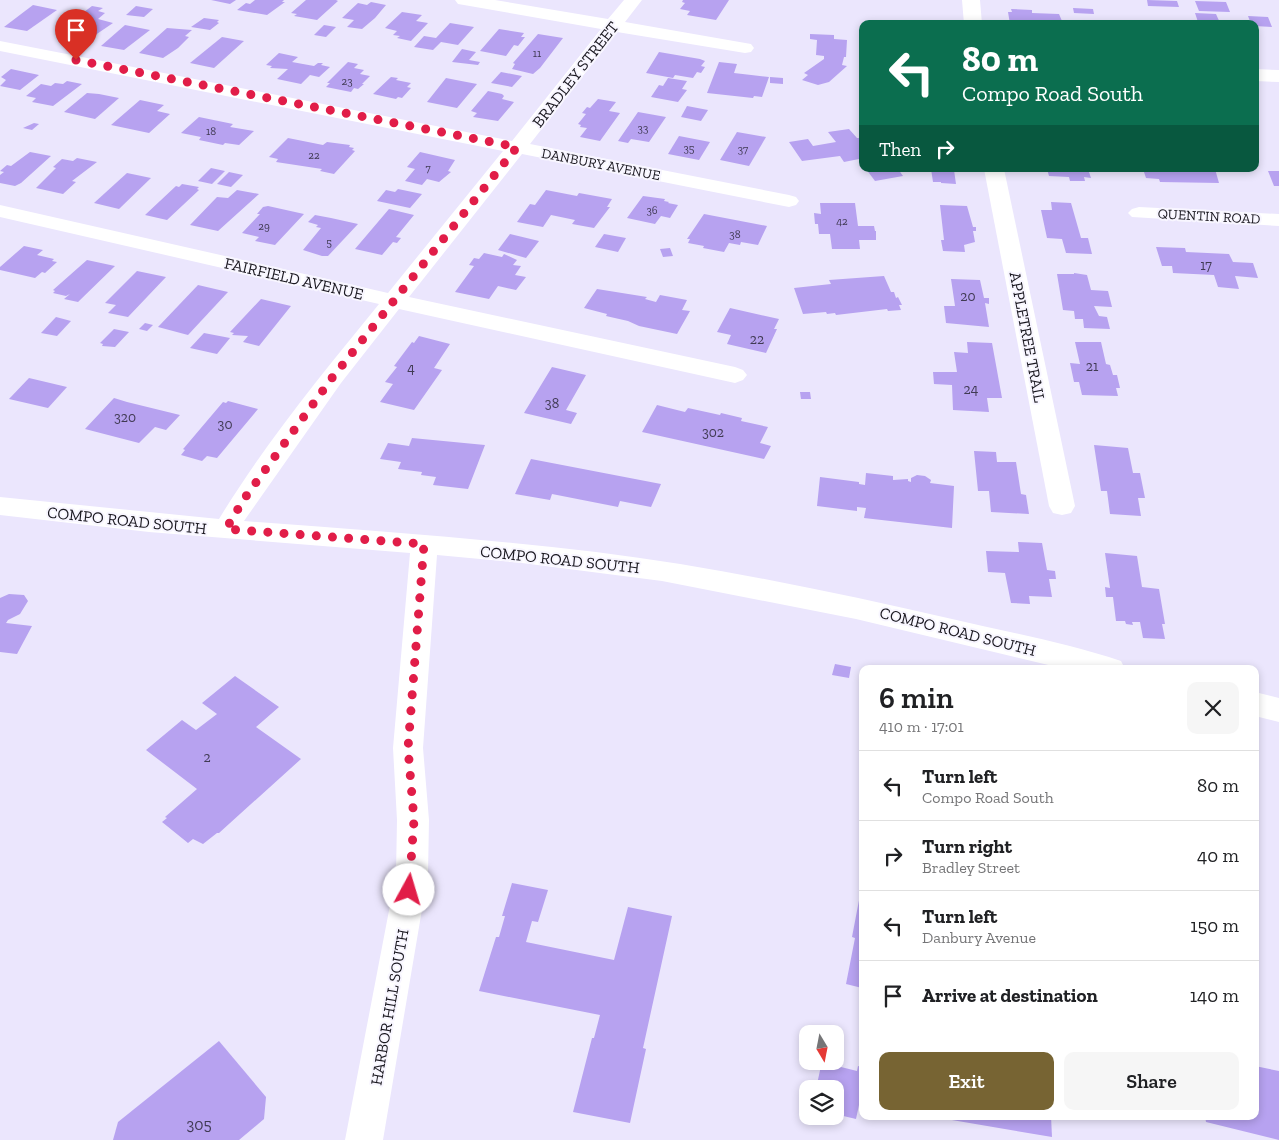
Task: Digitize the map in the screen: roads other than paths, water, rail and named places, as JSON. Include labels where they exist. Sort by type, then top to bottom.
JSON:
[{"type":"street","points":[[464,0],[745,48]]},
{"type":"street","name":"BRADLEY STREET","points":[[226,529],[244,499],[332,378],[632,0]]},
{"type":"street","points":[[971,0],[973,20]]},
{"type":"street","name":"DANBURY AVENUE","points":[[0,46],[789,201]]},
{"type":"street","points":[[1259,75],[1279,76]]},
{"type":"street","name":"APPLETREE TRAIL","points":[[995,172],[1062,506]]},
{"type":"street","name":"FAIRFIELD AVENUE","points":[[0,211],[394,301],[735,375]]},
{"type":"street","name":"QUENTIN ROAD","points":[[1139,213],[1279,220]]},
{"type":"street","name":"COMPO ROAD SOUTH","points":[[0,506],[52,513],[424,544],[595,562],[754,586],[906,618],[1063,663],[1079,665]]},
{"type":"street","name":"HARBOR HILL SOUTH","points":[[364,1140],[400,954],[412,874],[414,820],[408,748],[424,544]]},
{"type":"street","points":[[1259,705],[1279,710]]}]
